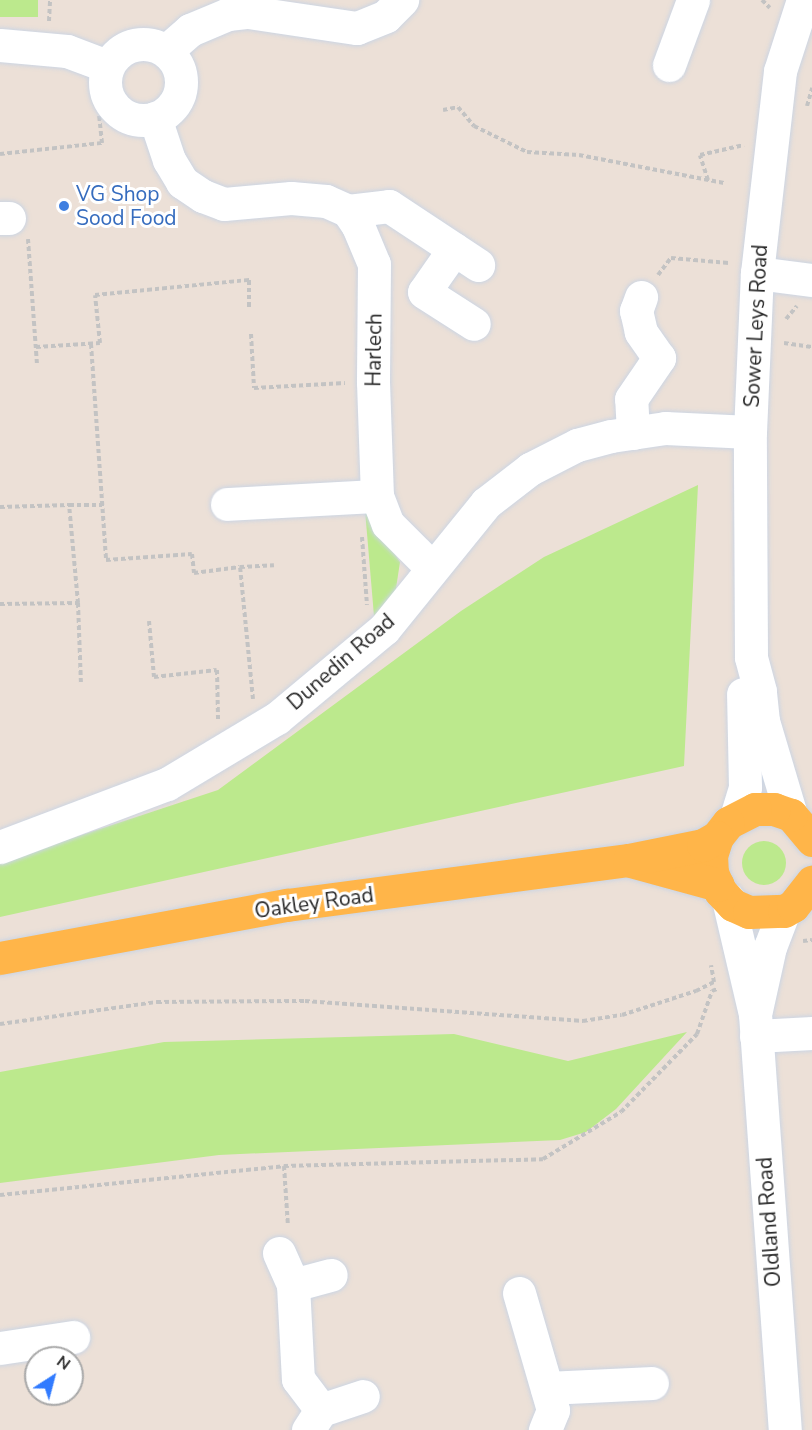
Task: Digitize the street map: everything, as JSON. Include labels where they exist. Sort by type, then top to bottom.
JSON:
[{"type":"main road","name":"Oakley Road","points":[[0,958],[287,905],[629,860],[703,844],[755,809],[774,809],[806,832]]},
{"type":"main road","points":[[723,892],[711,855],[726,827]]},
{"type":"main road","name":"Oakley Road","points":[[629,860],[723,892],[749,912],[784,911]]},
{"type":"main road","points":[[784,911],[811,887]]},
{"type":"street","points":[[166,51],[190,30],[228,14],[248,12],[357,28],[386,16],[402,0]]},
{"type":"street","points":[[669,65],[693,0]]},
{"type":"street","name":"Sower Leys Road","points":[[803,0],[780,71],[772,273],[750,432],[751,657],[760,691],[762,721],[806,832]]},
{"type":"street","points":[[133,44],[156,45],[166,51],[180,70],[179,94],[174,105],[155,118],[130,118],[110,103],[104,79],[107,66],[113,56],[133,44]]},
{"type":"street","points":[[0,45],[67,51],[107,66]]},
{"type":"street","points":[[155,118],[169,160],[182,182],[202,196],[224,204],[310,198],[348,211],[389,206],[456,263],[424,292],[474,324]]},
{"type":"street","name":"Harlech","points":[[348,211],[368,242],[374,264],[373,382],[368,497],[388,524],[432,568]]},
{"type":"street","points":[[633,433],[631,399],[659,358],[641,332],[636,312],[641,297]]},
{"type":"street","name":"Dunedin Road","points":[[0,847],[167,784],[277,718],[374,638],[486,503],[530,469],[577,445],[633,433],[665,428],[750,432]]},
{"type":"street","points":[[243,511],[368,497]]},
{"type":"street","name":"Sower Leys Road","points":[[726,827],[745,788],[742,685],[751,657]]},
{"type":"street","name":"Oldland Road","points":[[723,892],[755,1025],[785,1430]]},
{"type":"street","name":"Oldland Road","points":[[755,1025],[770,946],[784,911]]},
{"type":"street","points":[[755,1025],[812,1033]]},
{"type":"street","points":[[279,1253],[293,1286],[298,1379],[314,1420],[363,1396]]},
{"type":"street","points":[[293,1286],[331,1275]]},
{"type":"street","points":[[519,1293],[553,1410],[545,1430]]},
{"type":"street","points":[[0,1348],[73,1337]]},
{"type":"street","points":[[547,1388],[652,1383]]},
{"type":"path","points":[[806,112],[812,88]]},
{"type":"path","points":[[0,154],[102,143],[99,114],[110,103]]},
{"type":"path","points":[[443,110],[458,107],[474,126],[527,152],[579,155],[725,183]]},
{"type":"path","points":[[708,180],[700,155],[745,145]]},
{"type":"path","points":[[4,218],[27,225],[37,366]]},
{"type":"path","points":[[641,297],[670,258],[772,273],[784,343],[783,353]]},
{"type":"path","points":[[36,347],[100,343],[95,295],[249,280],[249,308]]},
{"type":"path","points":[[252,334],[254,388],[373,382]]},
{"type":"path","points":[[784,343],[812,347]]},
{"type":"path","points":[[91,344],[106,560],[192,554],[194,573],[274,565]]},
{"type":"path","points":[[368,497],[368,617],[374,638]]},
{"type":"path","points":[[69,505],[78,603],[81,683]]},
{"type":"path","points":[[0,507],[102,505]]},
{"type":"path","points":[[240,567],[254,709]]},
{"type":"path","points":[[0,604],[78,603]]},
{"type":"path","points":[[149,621],[154,677],[217,670],[219,753]]},
{"type":"path","points":[[0,1024],[157,1002],[305,1001],[583,1021],[622,1015],[696,991],[714,982],[710,958]]},
{"type":"path","points":[[0,1195],[284,1166],[543,1159],[621,1112],[697,1034],[712,991],[717,989]]},
{"type":"path","points":[[279,1253],[288,1238],[284,1166]]},
{"type":"green space","points":[[0,0],[38,0],[38,17],[0,17]]},
{"type":"green space","points":[[698,485],[684,766],[0,917],[0,862],[218,790],[461,611],[544,557]]},
{"type":"green space","points":[[365,510],[400,562],[395,595],[374,616]]},
{"type":"green space","points":[[764,841],[780,847],[786,863],[780,879],[764,885],[748,879],[742,863],[748,847]]},
{"type":"green space","points":[[687,1032],[616,1109],[586,1132],[560,1140],[219,1155],[0,1183],[0,1072],[164,1042],[454,1034],[568,1061]]},
{"type":"place","name":"VG Shop Sood Food","points":[[64,206]]}]
